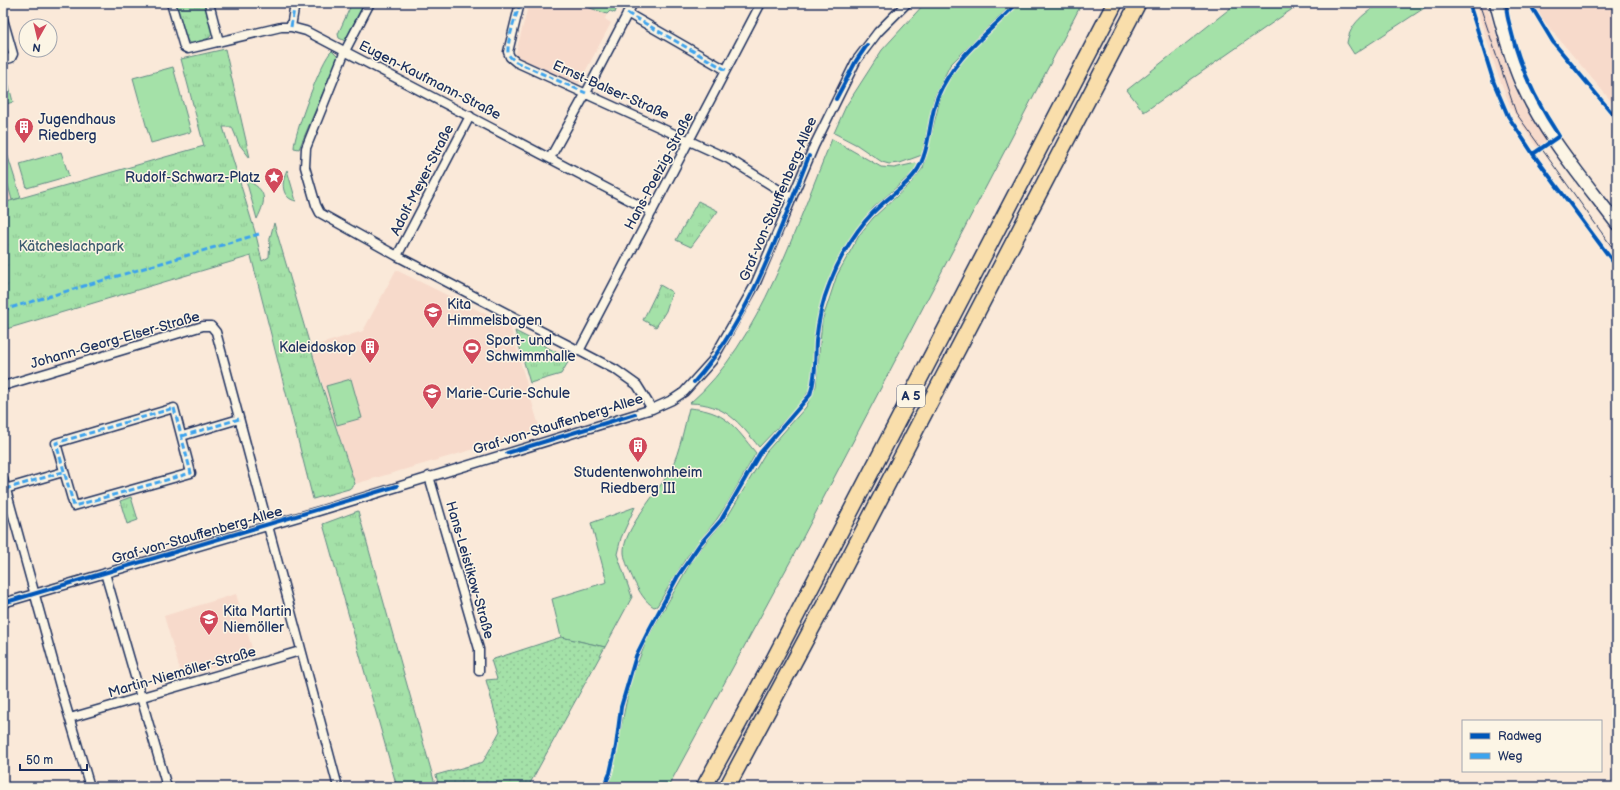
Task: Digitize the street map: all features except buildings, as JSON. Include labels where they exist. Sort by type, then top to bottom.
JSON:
[{"type":"highway","name":"A 5","points":[[704,787],[774,659],[1115,3]]},
{"type":"highway","name":"A 5","points":[[727,787],[836,583],[1138,3]]},
{"type":"main road","points":[[1496,3],[1511,57],[1534,108],[1617,224]]},
{"type":"street","name":"Eugen-Kaufmann-Straße","points":[[171,3],[184,47],[188,48],[219,42],[281,27],[291,27],[306,31],[652,212]]},
{"type":"street","points":[[209,3],[219,42]]},
{"type":"street","points":[[291,27],[294,3]]},
{"type":"street","points":[[370,3],[345,51],[306,148],[305,167],[316,205],[320,213],[397,256],[616,370],[637,385],[652,409]]},
{"type":"street","name":"Ernst-Balser-Straße","points":[[520,3],[508,52],[510,57],[516,62],[690,139],[729,159],[792,198]]},
{"type":"street","points":[[550,158],[586,93],[632,3]]},
{"type":"street","name":"Hans-Poelzig-Straße","points":[[579,351],[761,3]]},
{"type":"street","name":"Graf-von-Stauffenberg-Allee","points":[[3,603],[652,409],[672,400],[684,392],[712,361],[755,285],[814,146],[856,61],[878,32],[907,3]]},
{"type":"street","points":[[627,13],[726,70]]},
{"type":"street","points":[[3,19],[12,54],[11,58],[3,60]]},
{"type":"street","name":"Adolf-Meyer-Straße","points":[[397,256],[470,116]]},
{"type":"street","name":"Johann-Georg-Elser-Straße","points":[[3,386],[203,326],[210,326],[216,332],[238,419]]},
{"type":"street","points":[[174,408],[191,474],[74,506],[63,472],[56,443],[174,408]]},
{"type":"street","points":[[182,436],[238,419],[338,787]]},
{"type":"street","points":[[5,488],[63,472]]},
{"type":"street","name":"Hans-Leistikow-Straße","points":[[429,476],[479,649],[479,671]]},
{"type":"street","points":[[3,480],[34,594],[90,787]]},
{"type":"street","points":[[105,573],[167,787]]},
{"type":"street","name":"Martin-Niemöller-Straße","points":[[70,718],[300,651]]},
{"type":"shaded area","points":[[529,3],[576,3],[607,14],[605,19],[611,23],[578,85],[515,56]]},
{"type":"shaded area","points":[[1475,3],[1486,3],[1511,80],[1524,106],[1546,142],[1537,148],[1511,108],[1497,72]]},
{"type":"shaded area","points":[[1537,3],[1617,3],[1617,108],[1537,13]]},
{"type":"shaded area","points":[[3,167],[12,200],[3,203]]},
{"type":"shaded area","name":"Marie-Curie-Schule","points":[[396,270],[510,326],[540,430],[355,484],[311,347],[363,331]]},
{"type":"shaded area","name":"Kita Martin Niemöller","points":[[236,594],[254,655],[182,677],[164,616]]},
{"type":"green space","points":[[174,3],[206,3],[213,33],[209,38],[191,44],[184,38]]},
{"type":"green space","points":[[352,3],[364,3],[345,41],[339,38],[338,34]]},
{"type":"green space","points":[[576,3],[613,3],[617,7],[615,13],[610,11],[607,14]]},
{"type":"green space","points":[[925,3],[1013,3],[950,65],[934,98],[922,155],[900,163],[889,164],[882,162],[857,145],[834,133],[846,106],[882,50]]},
{"type":"green space","points":[[1018,3],[1082,3],[790,562],[668,787],[606,787],[610,780],[631,679],[648,637],[695,555],[728,516],[766,452],[806,407],[816,386],[822,321],[837,275],[860,234],[873,218],[910,184],[923,168],[942,91],[952,71]]},
{"type":"green space","points":[[1237,3],[1301,3],[1144,112],[1127,90]]},
{"type":"green space","points":[[1381,3],[1432,3],[1354,54],[1347,43],[1351,30],[1359,19]]},
{"type":"green space","name":"Kätcheslachpark","points":[[225,49],[250,158],[239,144],[232,127],[223,127],[256,235],[262,261],[269,257],[270,238],[274,223],[321,383],[355,484],[349,489],[313,499],[251,256],[3,330],[3,203],[204,146],[181,59]]},
{"type":"green space","points":[[332,51],[338,57],[299,149],[294,148],[295,140],[309,97],[327,57]]},
{"type":"green space","points":[[173,67],[191,132],[151,143],[133,78]]},
{"type":"green space","points":[[6,74],[13,102],[3,105],[3,75]]},
{"type":"green space","points":[[832,139],[881,167],[894,168],[916,163],[918,165],[915,171],[873,208],[850,238],[826,288],[820,309],[814,342],[811,387],[802,402],[759,447],[738,422],[730,416],[713,407],[690,403],[715,378],[737,348],[757,315],[790,244]]},
{"type":"green space","points":[[3,141],[21,198],[12,200],[3,167]]},
{"type":"green space","points":[[61,152],[69,176],[27,188],[20,164]]},
{"type":"green space","points":[[287,170],[296,201],[287,197],[285,193],[283,184]]},
{"type":"green space","points":[[246,180],[258,188],[263,196],[262,206],[257,219]]},
{"type":"green space","points":[[698,201],[718,211],[691,247],[676,240]]},
{"type":"green space","points":[[660,285],[672,292],[666,311],[656,327],[643,320]]},
{"type":"green space","points":[[515,331],[570,359],[561,374],[530,383]]},
{"type":"green space","points":[[351,379],[362,418],[337,425],[326,386]]},
{"type":"green space","points":[[689,408],[712,412],[721,416],[735,428],[756,453],[727,504],[686,558],[657,606],[654,607],[645,599],[634,581],[624,553],[625,544],[635,522],[671,469],[679,447]]},
{"type":"green space","points":[[131,497],[138,520],[127,524],[120,501]]},
{"type":"green space","points":[[635,507],[621,538],[617,554],[632,597],[605,647],[561,637],[552,599],[607,582],[591,523]]},
{"type":"green space","points":[[358,511],[436,787],[397,787],[323,524]]},
{"type":"green space","points":[[561,637],[605,647],[528,787],[439,787],[436,775],[483,762],[500,731],[486,680],[497,679],[491,660]]},
{"type":"tram line","points":[[1479,3],[1516,113],[1617,254]]},
{"type":"marked path","points":[[291,27],[295,3]]},
{"type":"marked path","points":[[520,3],[509,42],[509,56],[516,62],[586,93]]},
{"type":"marked path","points":[[627,13],[726,70]]},
{"type":"marked path","points":[[3,310],[259,234]]},
{"type":"marked path","points":[[174,408],[191,473],[74,506],[56,443],[174,408]]},
{"type":"marked path","points":[[182,436],[239,419]]},
{"type":"marked path","points":[[5,489],[63,472]]},
{"type":"cycle path","points":[[604,787],[610,773],[616,746],[621,707],[636,656],[650,628],[678,576],[700,544],[721,520],[760,453],[810,395],[814,375],[816,341],[822,305],[833,274],[844,252],[857,231],[873,213],[916,172],[921,163],[927,145],[932,115],[938,96],[953,69],[973,46],[1017,3]]},
{"type":"cycle path","points":[[1469,3],[1494,83],[1508,116],[1533,154],[1617,267]]},
{"type":"cycle path","points":[[1507,3],[1506,10],[1508,20],[1524,72],[1543,111],[1559,136],[1533,154]]},
{"type":"cycle path","points":[[1534,3],[1533,9],[1553,42],[1617,119]]},
{"type":"cycle path","points":[[836,99],[856,61],[867,45]]},
{"type":"cycle path","points":[[694,382],[714,358],[747,304],[774,245],[809,156]]},
{"type":"cycle path","points":[[507,453],[635,414]]},
{"type":"cycle path","points":[[3,603],[397,486]]},
{"type":"place","name":"Jugendhaus Riedberg","points":[[24,144]]},
{"type":"place","name":"Rudolf-Schwarz-Platz","points":[[274,194]]},
{"type":"place","name":"Kita Himmelsbogen","points":[[433,329]]},
{"type":"place","name":"Kaleidoskop","points":[[370,364]]},
{"type":"place","name":"Sport- und Schwimmhalle","points":[[472,365]]},
{"type":"place","name":"Marie-Curie-Schule","points":[[432,410]]},
{"type":"place","name":"Studentenwohnheim Riedberg III","points":[[638,463]]},
{"type":"place","name":"Kita Martin Niemöller","points":[[209,636]]}]
